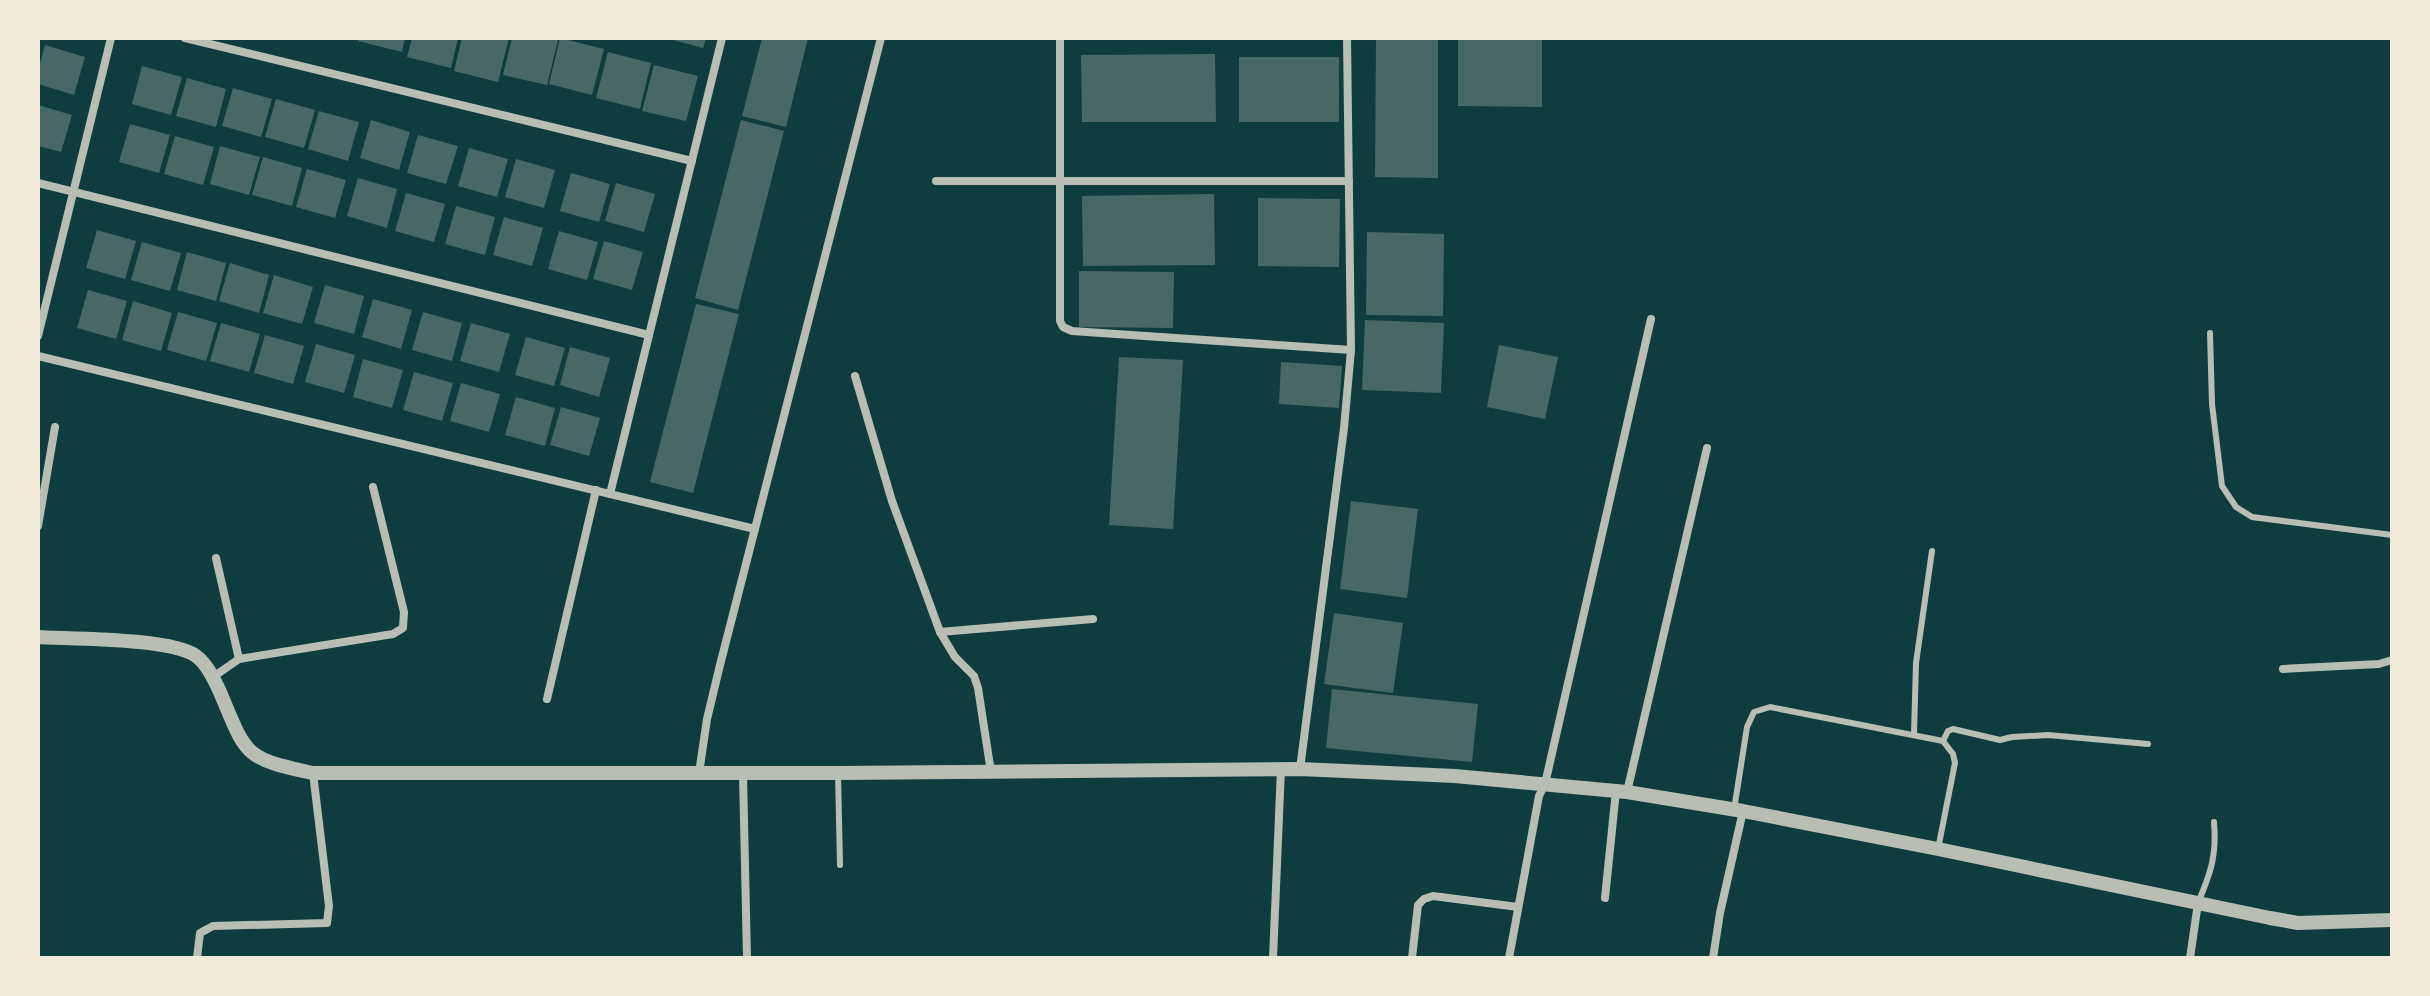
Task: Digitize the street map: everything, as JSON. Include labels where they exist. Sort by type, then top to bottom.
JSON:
[{"type":"street","points":[[38,336],[111,38]]},
{"type":"street","points":[[185,38],[692,161]]},
{"type":"street","points":[[610,494],[722,38]]},
{"type":"street","points":[[699,773],[707,719],[881,38]]},
{"type":"street","points":[[1060,38],[1060,321],[1063,327],[1072,331],[1351,350]]},
{"type":"street","points":[[1300,769],[1344,428],[1351,350],[1347,38]]},
{"type":"street","points":[[936,181],[1349,181]]},
{"type":"street","points":[[38,183],[649,335]]},
{"type":"street","points":[[1509,958],[1539,796],[1545,784],[1651,319]]},
{"type":"street","points":[[38,356],[755,529]]},
{"type":"street","points":[[855,376],[892,501],[940,632],[955,657],[974,676],[991,772]]},
{"type":"street","points":[[38,526],[55,427]]},
{"type":"street","points":[[1605,898],[1622,791],[1707,448]]},
{"type":"street","points":[[213,677],[239,659],[393,634],[403,628],[404,612],[373,487]]},
{"type":"street","points":[[547,699],[596,490]]},
{"type":"street","points":[[216,558],[239,659]]},
{"type":"street","points":[[940,632],[1093,619]]},
{"type":"street","points":[[38,637],[171,645],[195,655],[213,677],[242,744],[255,756],[273,764],[313,773],[743,774],[1300,769],[1455,776],[1622,791],[1739,811],[2298,923],[2392,920]]},
{"type":"street","points":[[2283,669],[2379,664],[2392,660]]},
{"type":"street","points":[[1273,958],[1281,769]]},
{"type":"street","points":[[197,958],[200,933],[213,926],[327,923],[329,906],[313,773]]},
{"type":"street","points":[[743,774],[747,958]]},
{"type":"street","points":[[1713,958],[1739,811]]},
{"type":"street","points":[[1412,958],[1418,905],[1424,899],[1433,896],[1518,907]]},
{"type":"street","points":[[2190,958],[2198,903]]},
{"type":"lane","points":[[2210,333],[2212,404],[2222,486],[2236,507],[2252,517],[2392,535]]},
{"type":"lane","points":[[1914,734],[1916,663],[1932,551]]},
{"type":"lane","points":[[1739,811],[1747,727],[1754,712],[1770,707],[1914,734],[1943,741],[1953,754],[1955,763],[1938,849]]},
{"type":"lane","points":[[1943,741],[1948,731],[1953,729],[2000,740],[2048,735],[2148,744]]},
{"type":"lane","points":[[838,773],[840,865]]},
{"type":"lane","points":[[2198,903],[2213,868],[2216,847],[2214,822]]},
{"type":"building","points":[[359,38],[405,38],[402,52],[358,41]]},
{"type":"building","points":[[412,38],[458,38],[451,68],[407,57]]},
{"type":"building","points":[[462,38],[509,38],[498,82],[454,71]]},
{"type":"building","points":[[512,38],[558,40],[547,85],[503,75]]},
{"type":"building","points":[[560,38],[604,49],[592,95],[549,84]]},
{"type":"building","points":[[666,38],[706,38],[703,48]]},
{"type":"building","points":[[762,38],[808,38],[786,127],[742,116]]},
{"type":"building","points":[[1376,38],[1438,38],[1438,178],[1375,177]]},
{"type":"building","points":[[1458,38],[1542,38],[1542,107],[1458,106]]},
{"type":"building","points":[[45,45],[85,57],[74,95],[38,84]]},
{"type":"building","points":[[608,52],[651,63],[640,109],[596,98]]},
{"type":"building","points":[[1215,54],[1216,122],[1082,122],[1081,55]]},
{"type":"building","points":[[1239,57],[1339,57],[1339,122],[1239,122]]},
{"type":"building","points":[[654,65],[698,76],[686,121],[642,111]]},
{"type":"building","points":[[142,66],[182,77],[171,115],[132,104]]},
{"type":"building","points":[[187,78],[226,89],[216,127],[176,116]]},
{"type":"building","points":[[233,88],[272,99],[261,137],[222,126]]},
{"type":"building","points":[[276,99],[315,110],[304,148],[265,137]]},
{"type":"building","points":[[38,105],[72,115],[61,152],[38,146]]},
{"type":"building","points":[[319,111],[359,122],[348,161],[308,149]]},
{"type":"building","points":[[371,120],[410,132],[399,170],[360,158]]},
{"type":"building","points":[[741,120],[784,131],[738,310],[695,298]]},
{"type":"building","points":[[130,124],[170,135],[159,173],[119,162]]},
{"type":"building","points":[[418,135],[458,146],[446,184],[407,173]]},
{"type":"building","points":[[175,136],[214,147],[203,185],[164,174]]},
{"type":"building","points":[[220,146],[260,157],[249,195],[210,184]]},
{"type":"building","points":[[469,148],[508,159],[497,197],[458,186]]},
{"type":"building","points":[[263,157],[302,168],[292,206],[252,195]]},
{"type":"building","points":[[516,159],[555,170],[544,208],[505,197]]},
{"type":"building","points":[[307,169],[346,180],[335,218],[296,207]]},
{"type":"building","points":[[571,173],[610,184],[599,222],[560,211]]},
{"type":"building","points":[[358,178],[397,189],[387,228],[347,216]]},
{"type":"building","points":[[616,183],[655,194],[644,232],[605,221]]},
{"type":"building","points":[[406,193],[445,204],[434,242],[395,231]]},
{"type":"building","points":[[1214,194],[1215,265],[1083,266],[1082,196]]},
{"type":"building","points":[[1258,198],[1340,199],[1339,267],[1258,266]]},
{"type":"building","points":[[456,206],[495,217],[485,255],[445,244]]},
{"type":"building","points":[[504,217],[543,228],[532,266],[493,255]]},
{"type":"building","points":[[97,230],[136,241],[125,279],[86,268]]},
{"type":"building","points":[[559,231],[598,242],[587,280],[548,269]]},
{"type":"building","points":[[1367,232],[1444,234],[1443,316],[1366,315]]},
{"type":"building","points":[[604,241],[643,252],[632,290],[593,279]]},
{"type":"building","points":[[142,242],[181,253],[170,291],[131,280]]},
{"type":"building","points":[[187,252],[226,263],[216,301],[177,290]]},
{"type":"building","points":[[230,263],[269,275],[259,313],[219,301]]},
{"type":"building","points":[[1079,271],[1174,272],[1173,328],[1079,327]]},
{"type":"building","points":[[274,275],[313,287],[302,324],[263,313]]},
{"type":"building","points":[[325,285],[364,296],[354,334],[314,323]]},
{"type":"building","points":[[88,290],[127,301],[116,339],[77,328]]},
{"type":"building","points":[[373,299],[412,310],[401,349],[362,337]]},
{"type":"building","points":[[133,301],[172,313],[161,351],[122,340]]},
{"type":"building","points":[[696,304],[739,314],[693,493],[650,482]]},
{"type":"building","points":[[178,312],[217,323],[206,361],[167,350]]},
{"type":"building","points":[[423,312],[462,323],[452,361],[412,350]]},
{"type":"building","points":[[1365,320],[1444,323],[1441,393],[1362,390]]},
{"type":"building","points":[[221,323],[260,334],[249,372],[210,361]]},
{"type":"building","points":[[471,323],[510,334],[499,372],[460,361]]},
{"type":"building","points":[[265,335],[304,346],[293,384],[254,373]]},
{"type":"building","points":[[526,337],[565,348],[554,386],[515,375]]},
{"type":"building","points":[[316,344],[355,355],[344,393],[305,382]]},
{"type":"building","points":[[1499,345],[1558,357],[1545,419],[1487,407]]},
{"type":"building","points":[[570,347],[610,358],[599,397],[560,385]]},
{"type":"building","points":[[1119,357],[1183,360],[1173,529],[1109,525]]},
{"type":"building","points":[[363,359],[403,370],[392,408],[353,397]]},
{"type":"building","points":[[1281,362],[1342,366],[1339,408],[1279,404]]},
{"type":"building","points":[[414,372],[453,383],[442,421],[403,410]]},
{"type":"building","points":[[461,383],[500,394],[489,432],[450,421]]},
{"type":"building","points":[[516,397],[555,408],[545,446],[505,435]]},
{"type":"building","points":[[561,407],[600,418],[589,456],[550,445]]},
{"type":"building","points":[[1351,501],[1418,509],[1407,598],[1340,589]]},
{"type":"building","points":[[1334,613],[1403,623],[1393,693],[1324,684]]},
{"type":"building","points":[[1332,689],[1478,704],[1472,762],[1326,748]]}]
